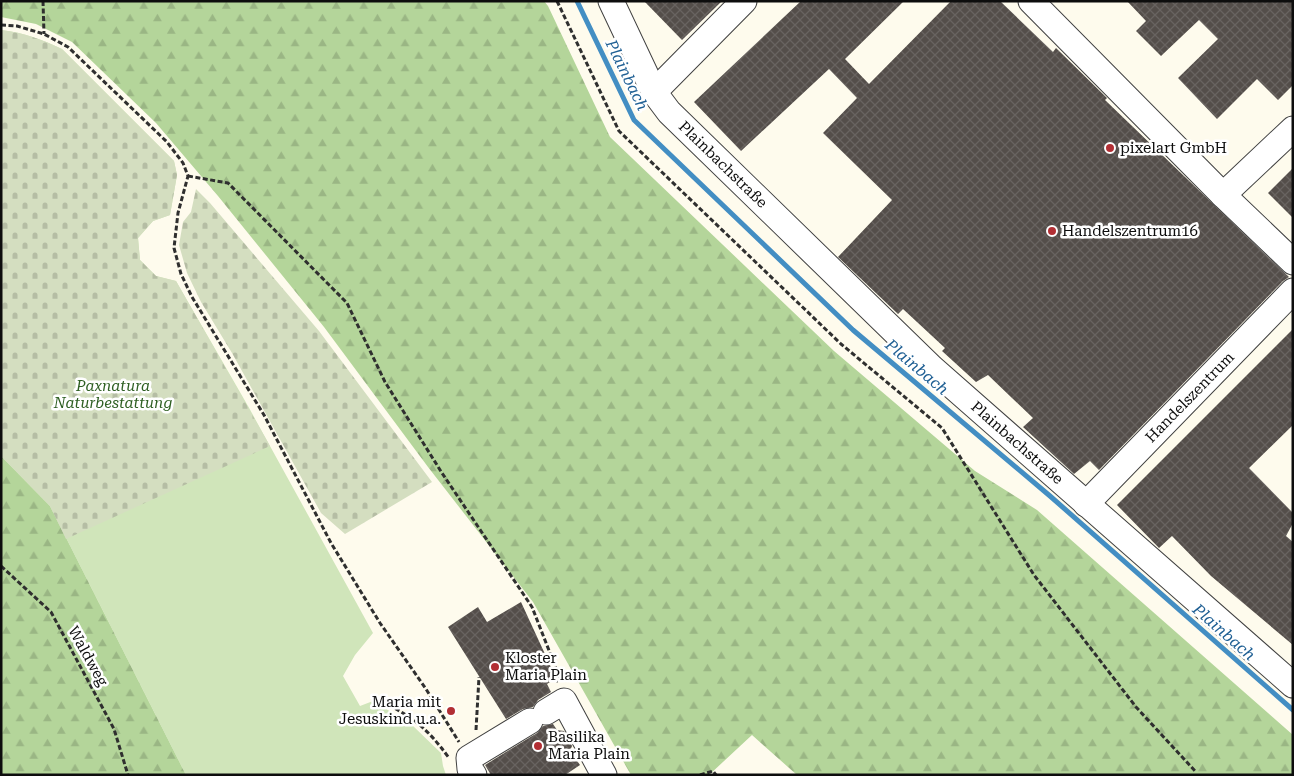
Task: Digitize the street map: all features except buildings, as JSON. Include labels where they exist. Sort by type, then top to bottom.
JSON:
[{"type":"street","name":"Plainbachstraße","points":[[611,1],[654,92],[669,112],[932,368],[1293,685]]},
{"type":"street","points":[[654,92],[744,1]]},
{"type":"street","points":[[1031,1],[1223,195],[1293,262]]},
{"type":"street","points":[[1223,195],[1293,129]]},
{"type":"street","name":"Handelszentrum","points":[[1086,504],[1293,292]]},
{"type":"street","points":[[472,764],[547,712],[595,771]]},
{"type":"path","points":[[43,1],[44,34]]},
{"type":"path","points":[[558,1],[619,131],[841,344],[942,428],[1034,575],[1136,707],[1196,772]]},
{"type":"path","points":[[1,25],[17,26],[44,34],[68,47],[167,142],[183,163],[188,176],[178,213],[174,248],[181,274],[192,297],[264,415],[331,543],[380,623],[426,689],[472,764]]},
{"type":"path","points":[[188,176],[228,183],[347,303],[385,382],[442,473],[532,607],[559,676],[547,712]]},
{"type":"path","name":"Waldweg","points":[[1,566],[51,612],[114,729],[128,775]]},
{"type":"path","points":[[472,764],[480,677]]},
{"type":"path","points":[[375,698],[415,720],[439,744],[450,760],[472,764]]},
{"type":"path","points":[[700,775],[713,771],[716,775]]},
{"type":"green space","points":[[1,1],[544,1],[610,137],[834,351],[975,471],[1037,510],[1293,735],[1293,775],[797,775],[752,735],[709,775],[631,775],[533,602],[428,467],[324,327],[218,196],[156,123],[72,42],[36,24],[1,17]]},
{"type":"green space","points":[[1,30],[33,37],[62,49],[174,161],[177,175],[170,215],[153,221],[138,238],[140,260],[156,276],[176,281],[248,406],[373,633],[355,655],[343,676],[360,706],[373,701],[412,725],[441,753],[446,775],[186,775],[50,506],[1,456]]},
{"type":"green space","name":"Paxnatura Naturbestattung","points":[[1,30],[33,37],[62,49],[174,161],[177,175],[170,215],[153,221],[138,238],[140,260],[156,276],[176,281],[270,446],[66,539],[50,506],[1,456]]},
{"type":"green space","points":[[196,189],[319,331],[432,482],[345,534],[321,513],[232,353],[201,302],[187,273],[179,245],[183,222],[191,212]]},
{"type":"green space","points":[[1,456],[50,506],[186,775],[1,775]]},
{"type":"waterway","name":"Plainbach","points":[[577,1],[634,120],[853,330],[1050,496],[1293,710]]},
{"type":"place","name":"pixelart GmbH","points":[[1110,148]]},
{"type":"place","name":"Handelszentrum16","points":[[1052,231]]},
{"type":"place","name":"Kloster Maria Plain","points":[[495,667]]},
{"type":"place","name":"Maria mit Jesuskind u.a.","points":[[451,711]]},
{"type":"place","name":"Basilika Maria Plain","points":[[538,746]]}]
